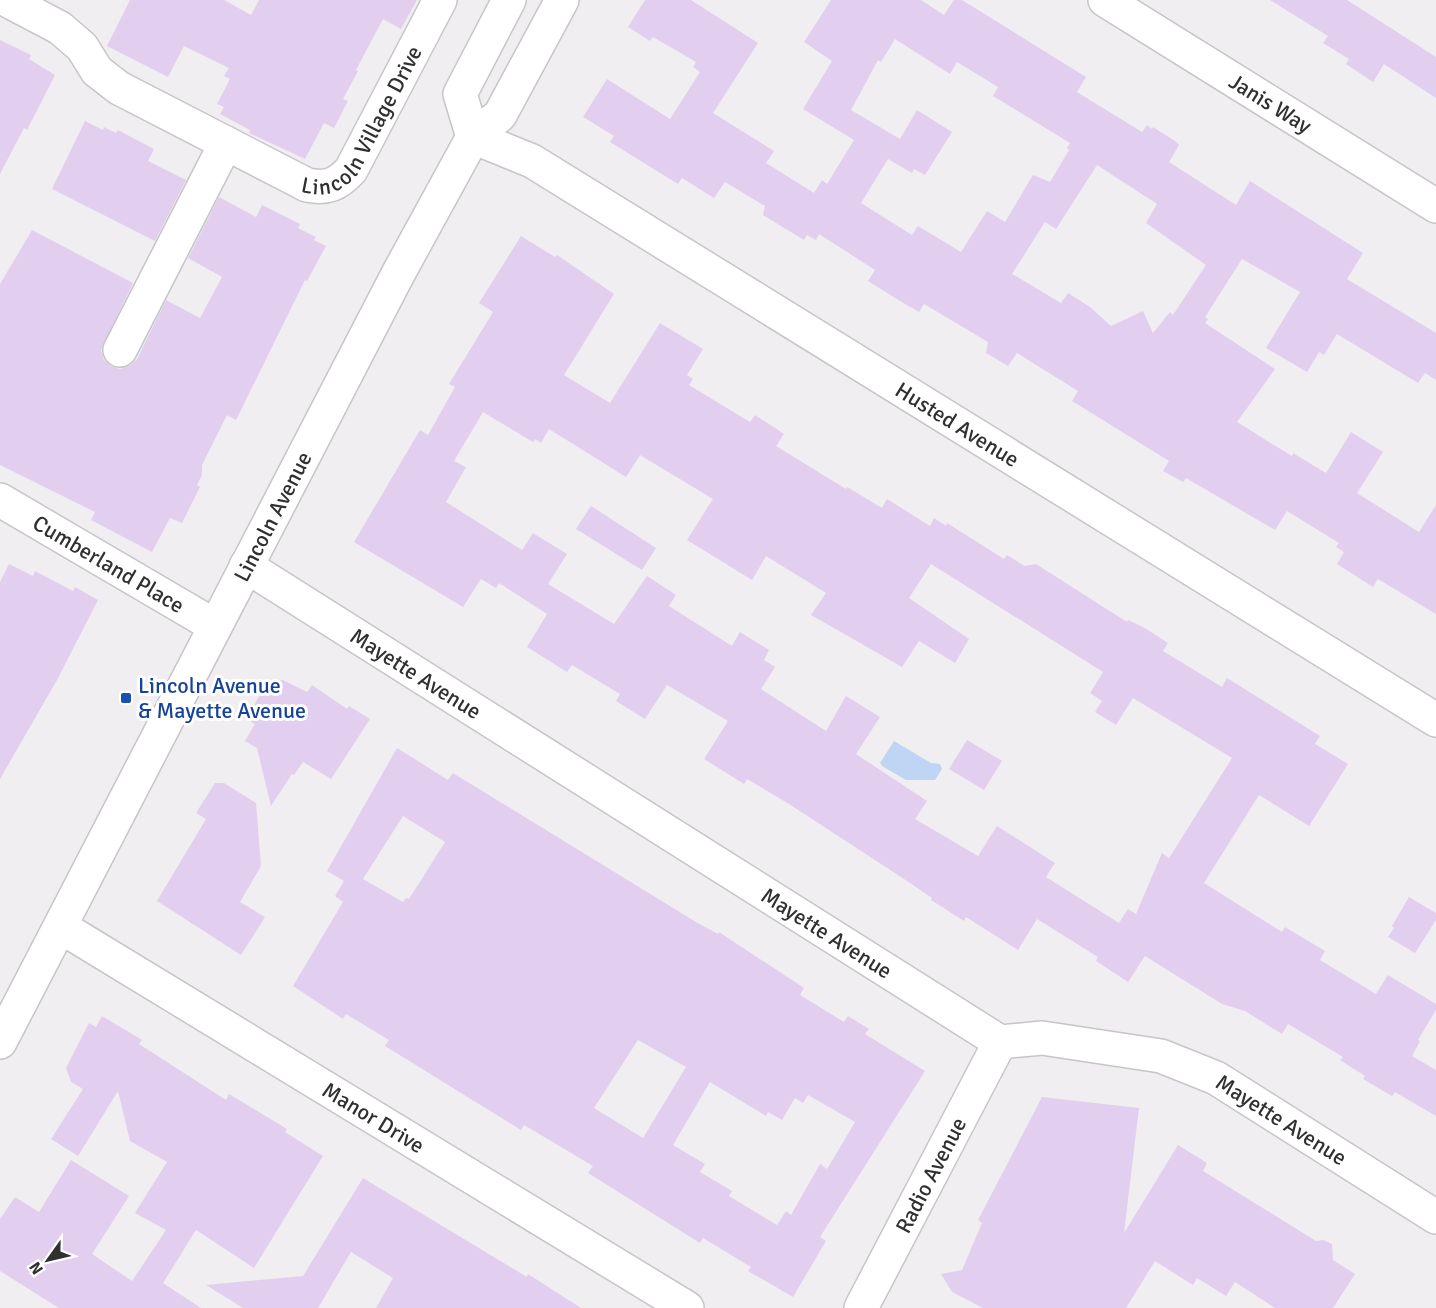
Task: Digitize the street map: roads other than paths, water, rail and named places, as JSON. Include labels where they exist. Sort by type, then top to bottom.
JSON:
[{"type":"street","name":"Lincoln Village Drive","points":[[7,0],[60,28],[81,47],[97,71],[119,88],[307,185],[323,188],[340,183],[351,170],[441,0]]},
{"type":"street","points":[[473,137],[460,94],[509,0]]},
{"type":"street","name":"Lincoln Avenue","points":[[0,1042],[246,566],[473,137],[500,115],[562,0]]},
{"type":"street","name":"Janis Way","points":[[1105,0],[1436,206]]},
{"type":"street","name":"Husted Avenue","points":[[473,137],[532,161],[1436,720]]},
{"type":"street","points":[[120,350],[226,143]]},
{"type":"street","name":"Cumberland Place","points":[[1,503],[215,626]]},
{"type":"street","name":"Mayette Avenue","points":[[246,566],[1000,1042],[1042,1038],[1161,1056],[1216,1078],[1436,1217]]},
{"type":"street","name":"Manor Drive","points":[[61,927],[687,1308]]},
{"type":"street","name":"Radio Avenue","points":[[861,1308],[1000,1042]]},
{"type":"water","points":[[894,741],[931,763],[940,764],[942,769],[935,780],[906,780],[882,766],[880,763]]},
{"type":"place","name":"Lincoln Avenue & Mayette Avenue","points":[[126,698]]}]
